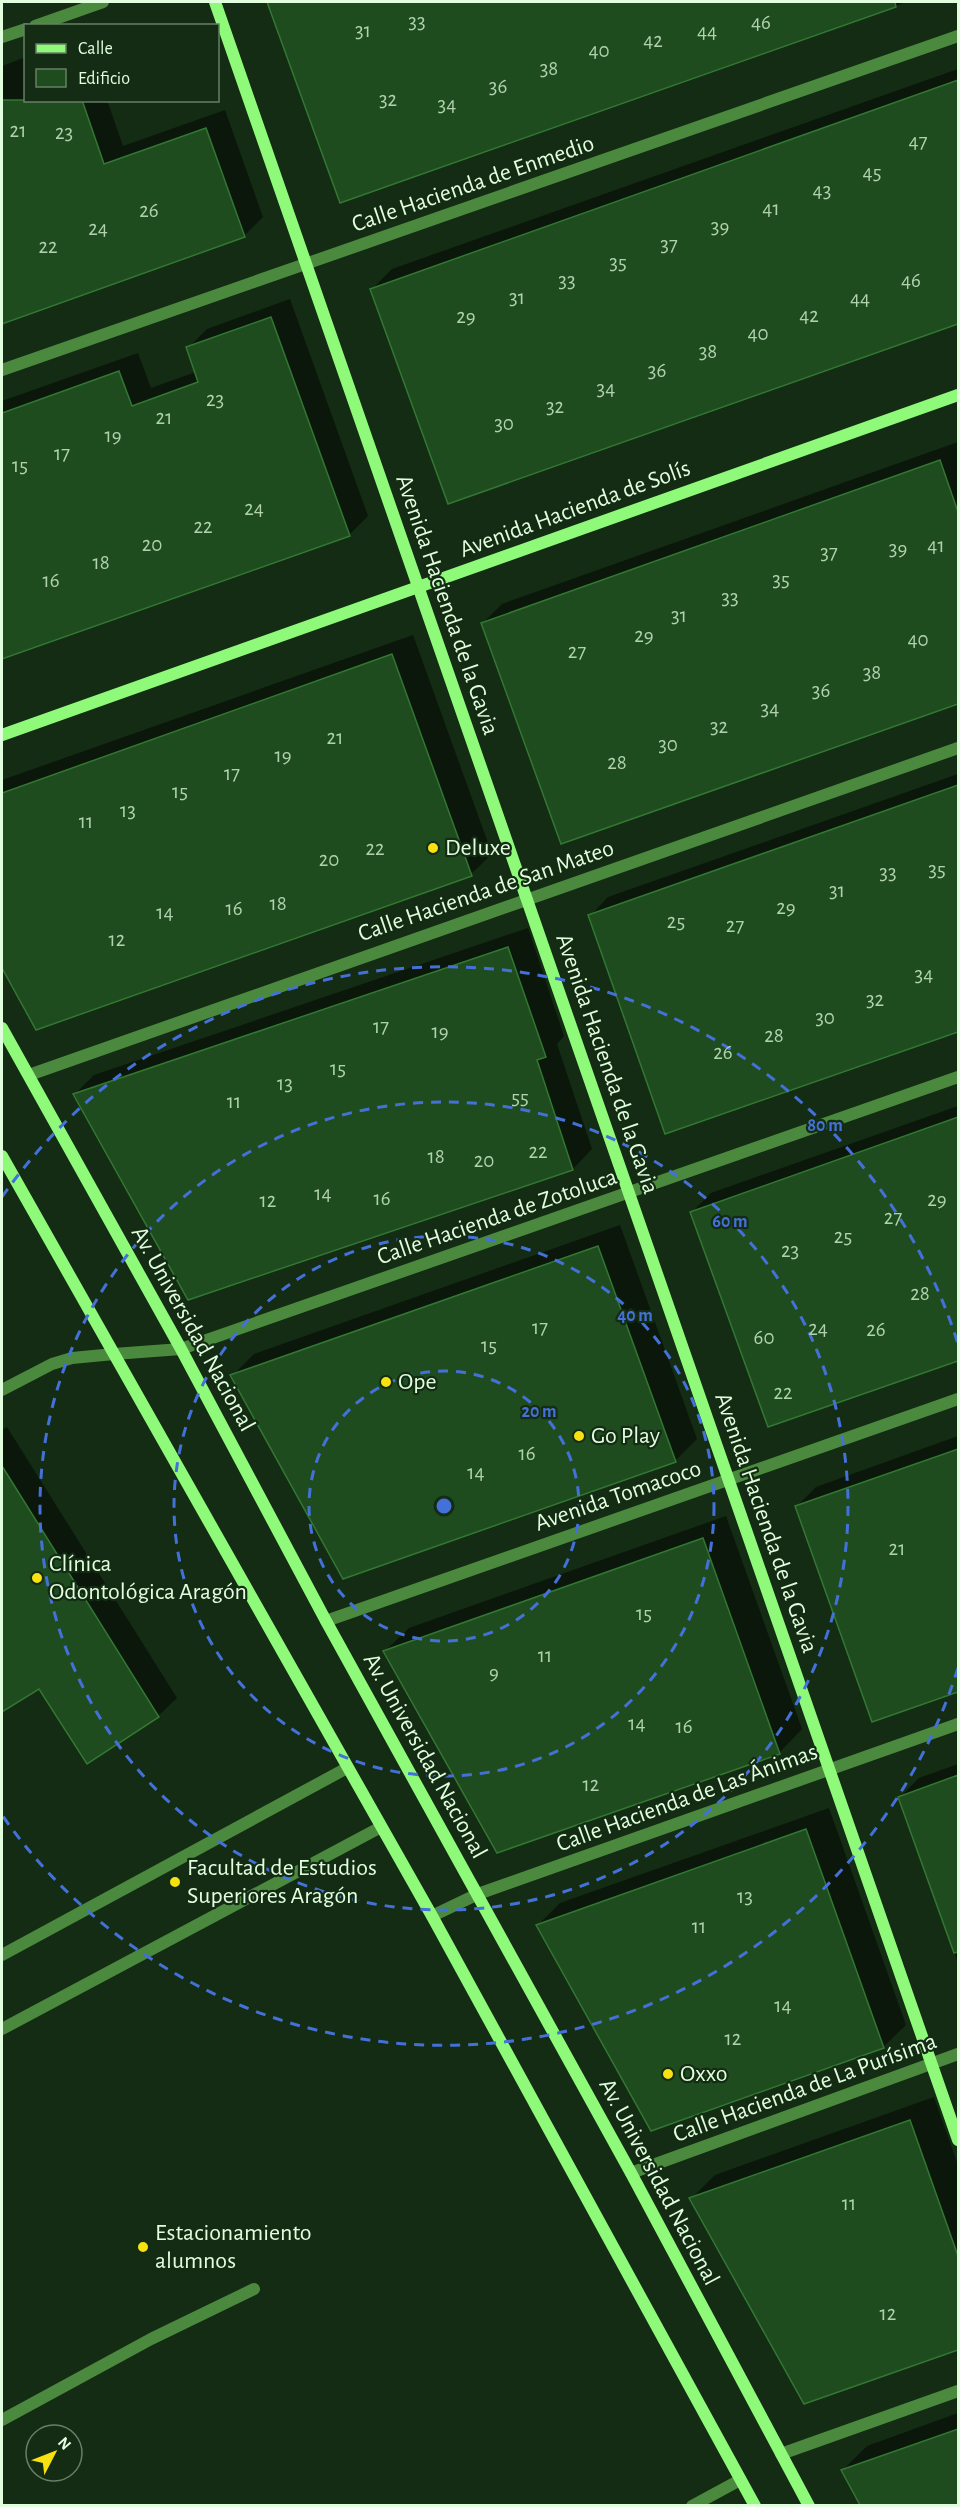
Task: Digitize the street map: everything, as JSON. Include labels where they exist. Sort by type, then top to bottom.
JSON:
[{"type":"street","points":[[41,24],[103,2]]},
{"type":"street","name":"Avenida Hacienda de la Gavia","points":[[215,2],[958,2140]]},
{"type":"street","points":[[2,37],[24,30]]},
{"type":"street","name":"Calle Hacienda de Enmedio","points":[[2,370],[958,36]]},
{"type":"street","name":"Avenida Hacienda de Solís","points":[[2,735],[958,395]]},
{"type":"street","name":"Calle Hacienda de San Mateo","points":[[29,1075],[958,748]]},
{"type":"street","name":"Av. Universidad Nacional","points":[[2,1028],[181,1349],[326,1621],[631,2173],[809,2505]]},
{"type":"street","name":"Calle Hacienda de Zotoluca","points":[[2,1390],[52,1364],[72,1359],[181,1349],[630,1194],[958,1077]]},
{"type":"street","points":[[2,1156],[432,1916],[754,2505]]},
{"type":"street","name":"Avenida Tomacoco","points":[[326,1621],[958,1399]]},
{"type":"street","name":"Calle Hacienda de Las Ánimas","points":[[432,1916],[478,1894],[958,1724]]},
{"type":"street","points":[[2,1956],[347,1768]]},
{"type":"street","points":[[2,2029],[381,1827]]},
{"type":"street","name":"Calle Hacienda de La Purísima","points":[[631,2173],[958,2054]]},
{"type":"street","points":[[2,2420],[152,2339],[254,2289]]},
{"type":"street","points":[[781,2454],[958,2391]]},
{"type":"street","points":[[692,2505],[740,2480]]},
{"type":"building","points":[[267,2],[895,2],[896,7],[340,203]]},
{"type":"building","points":[[958,80],[958,324],[448,504],[370,289]]},
{"type":"building","points":[[2,100],[83,102],[104,164],[206,128],[245,237],[2,324]]},
{"type":"building","points":[[271,317],[350,536],[2,659],[2,413],[119,371],[132,406],[198,382],[186,347]]},
{"type":"building","points":[[940,460],[958,512],[958,704],[561,844],[481,623]]},
{"type":"building","points":[[392,654],[472,876],[36,1030],[2,968],[2,793]]},
{"type":"building","points":[[958,785],[958,1032],[665,1134],[588,915]]},
{"type":"building","points":[[508,947],[546,1057],[537,1060],[573,1170],[188,1300],[73,1094]]},
{"type":"building","points":[[958,1117],[958,1361],[768,1427],[690,1212]]},
{"type":"building","points":[[598,1246],[676,1462],[343,1579],[230,1375]]},
{"type":"building","points":[[958,1449],[958,1692],[872,1722],[795,1506]]},
{"type":"building","name":"Clínica Odontológica Aragón","points":[[2,1466],[159,1717],[87,1764],[39,1689],[2,1712]]},
{"type":"building","points":[[703,1538],[780,1754],[497,1853],[383,1651]]},
{"type":"building","points":[[958,1775],[958,1952],[954,1953],[898,1797]]},
{"type":"building","points":[[806,1829],[884,2048],[651,2131],[536,1925]]},
{"type":"building","points":[[910,2120],[958,2256],[958,2350],[804,2404],[689,2198]]},
{"type":"building","points":[[958,2429],[958,2505],[860,2505],[841,2470]]},
{"type":"place","name":"Deluxe","points":[[433,848]]},
{"type":"place","name":"Ope","points":[[386,1382]]},
{"type":"place","name":"Go Play","points":[[579,1436]]},
{"type":"place","name":"Clínica Odontológica Aragón","points":[[37,1578]]},
{"type":"place","name":"Facultad de Estudios Superiores Aragón","points":[[175,1882]]},
{"type":"place","name":"Oxxo","points":[[668,2074]]},
{"type":"place","name":"Estacionamiento alumnos","points":[[143,2247]]}]
